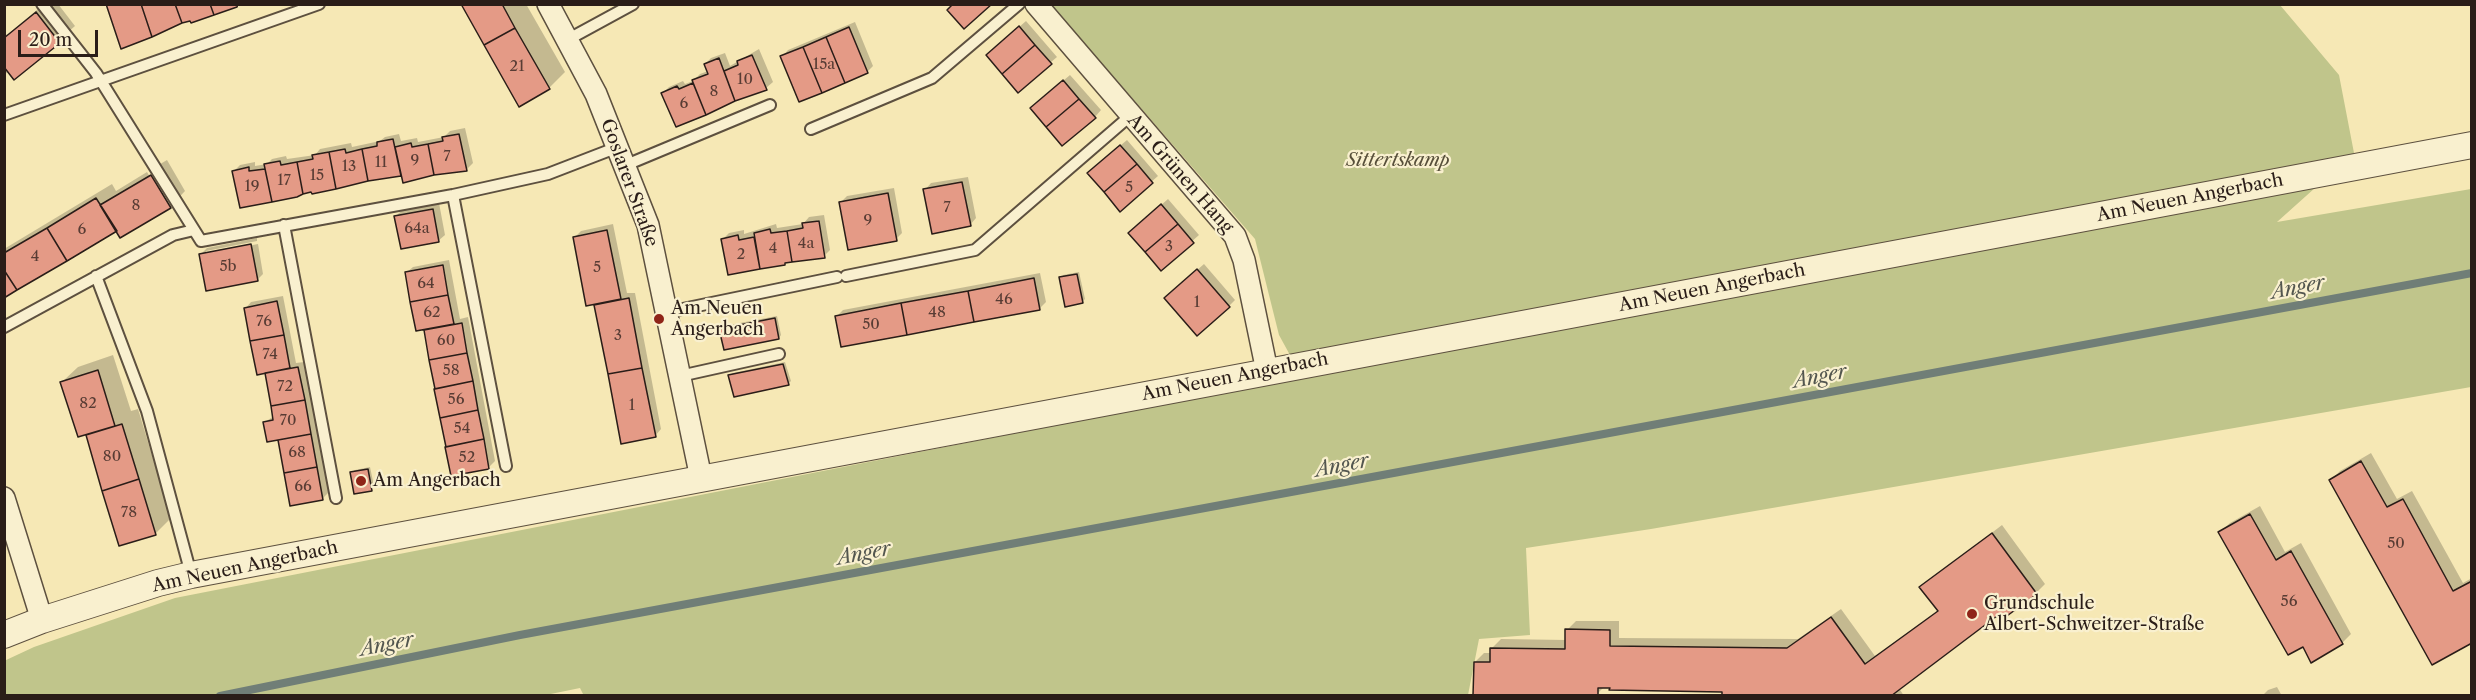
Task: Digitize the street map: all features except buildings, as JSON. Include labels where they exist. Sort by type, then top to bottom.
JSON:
[{"type":"street","name":"Goslarer Straße","points":[[548,4],[596,94],[648,225],[701,478]]},
{"type":"street","name":"Am Grünen Hang","points":[[1036,4],[1234,236],[1244,260],[1267,371]]},
{"type":"street","name":"Am Neuen Angerbach","points":[[4,635],[42,620],[158,583],[191,575],[2472,145]]},
{"type":"street","points":[[4,498],[42,620]]},
{"type":"lane","points":[[42,4],[65,30],[102,81],[201,241],[453,195],[548,174],[622,156],[770,105]]},
{"type":"lane","points":[[4,115],[319,4]]},
{"type":"lane","points":[[567,40],[633,4]]},
{"type":"lane","points":[[811,129],[932,78],[1019,4]]},
{"type":"lane","points":[[668,312],[975,250],[1130,116]]},
{"type":"lane","points":[[453,195],[506,466]]},
{"type":"lane","points":[[284,225],[336,498]]},
{"type":"lane","points":[[4,327],[173,235],[194,230]]},
{"type":"lane","points":[[96,276],[147,411],[191,575]]},
{"type":"lane","points":[[680,376],[779,354]]},
{"type":"green space","name":"Sittertskamp","points":[[1051,5],[2280,5],[2339,75],[2354,153],[2277,222],[2471,189],[2471,387],[1651,529],[1526,548],[1530,635],[1479,639],[1468,695],[584,696],[580,688],[541,696],[5,696],[4,661],[34,647],[175,598],[1302,377],[1279,335],[1255,239]]},
{"type":"waterway","name":"Anger","points":[[220,696],[520,635],[2472,273]]},
{"type":"place","name":"Am Neuen Angerbach","points":[[659,319]]},
{"type":"place","name":"Am Angerbach","points":[[361,481]]},
{"type":"place","name":"Grundschule Albert-Schweitzer-Straße","points":[[1972,614]]}]
